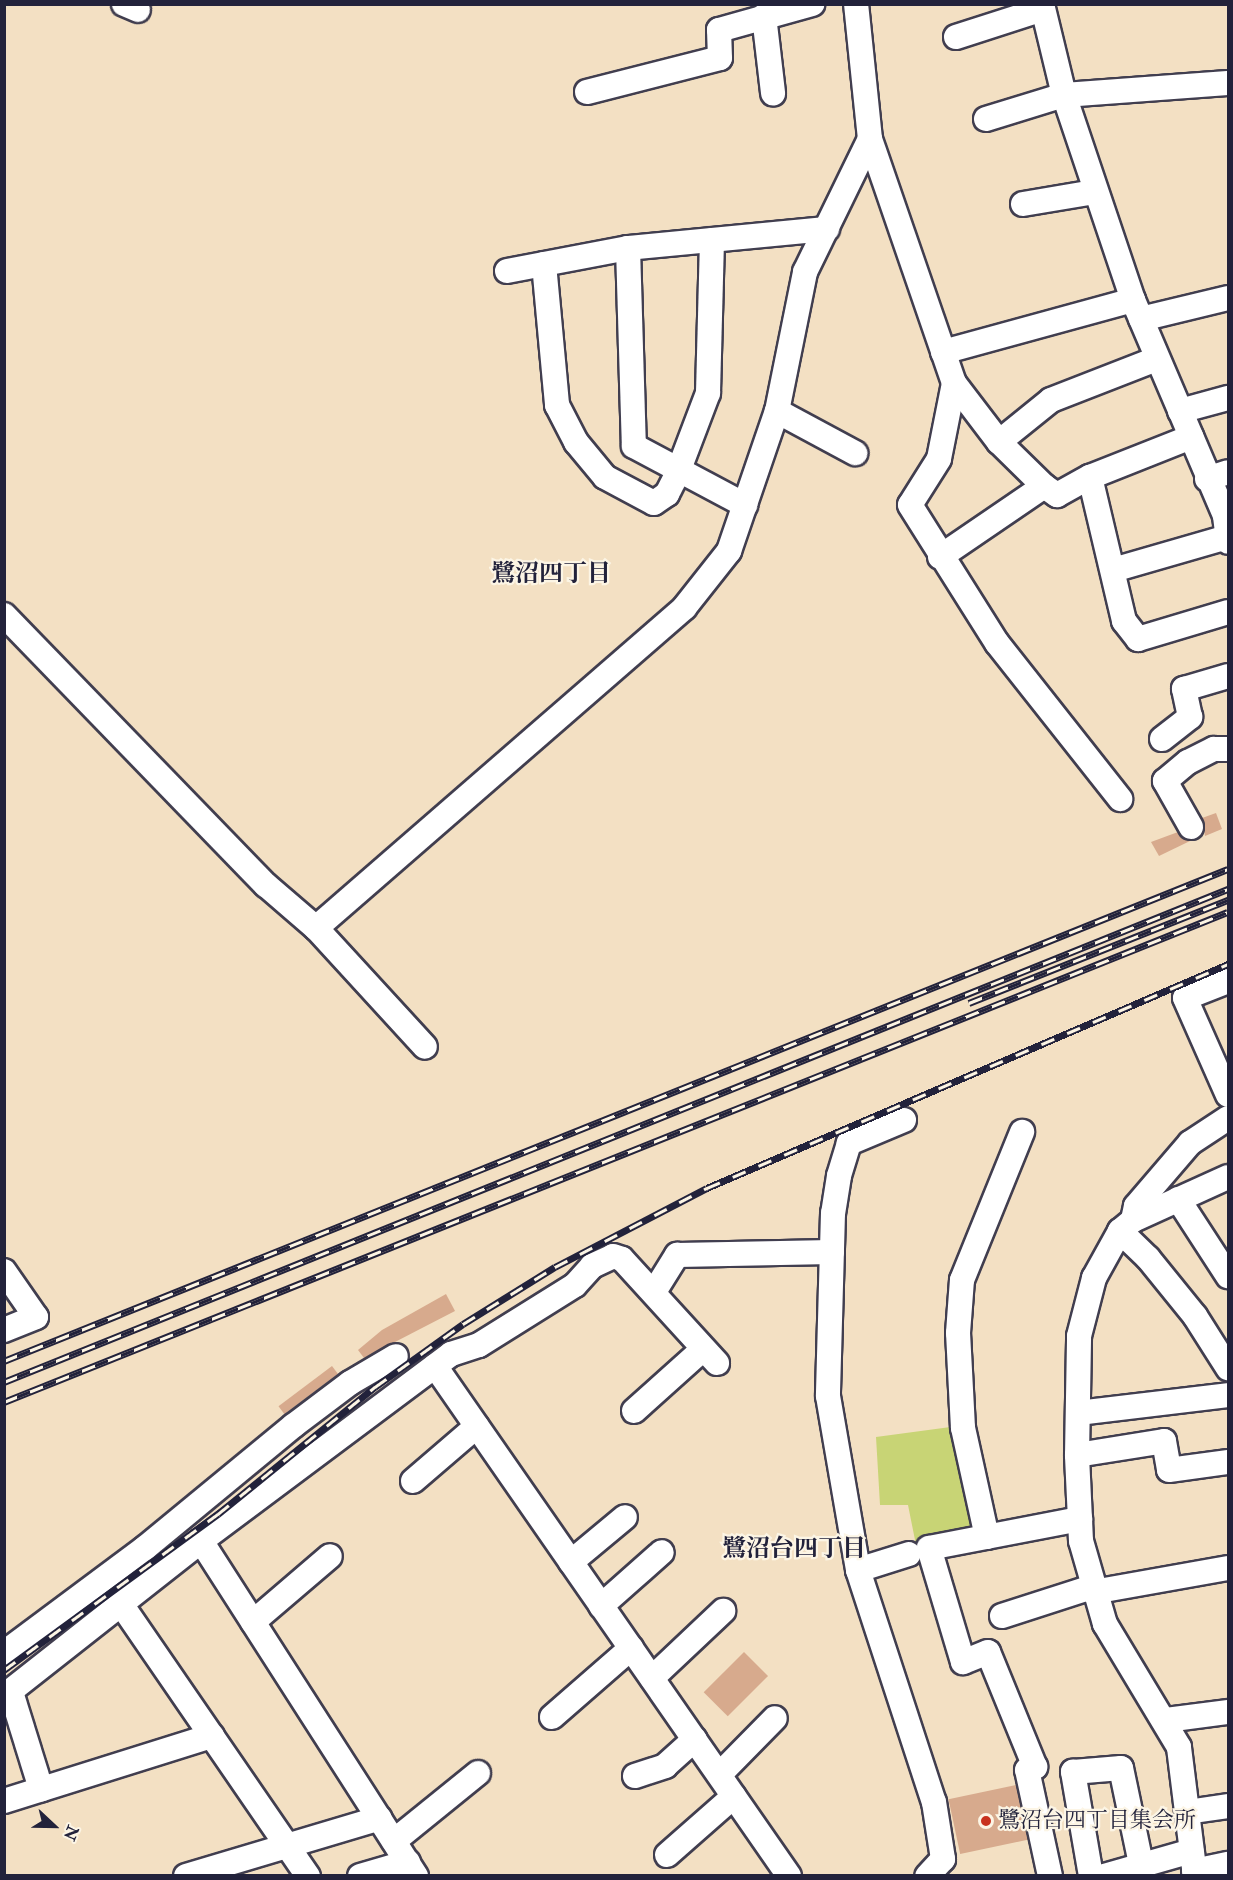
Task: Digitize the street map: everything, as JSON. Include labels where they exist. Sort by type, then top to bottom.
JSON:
[{"type":"street","points":[[587,92],[720,58],[719,30],[812,4]]},
{"type":"street","points":[[856,4],[870,139],[954,382],[999,442],[1044,486],[1057,495],[1090,477],[1191,437]]},
{"type":"street","points":[[956,37],[1042,7],[1064,95],[1095,192],[1137,309],[1156,359],[1191,437],[1218,475],[1228,539],[1113,570]]},
{"type":"street","points":[[764,16],[773,93]]},
{"type":"street","points":[[986,119],[1064,95],[1228,83]]},
{"type":"street","points":[[316,928],[684,608],[729,551],[777,411],[805,272],[870,139]]},
{"type":"street","points":[[1023,204],[1095,192]]},
{"type":"street","points":[[507,271],[628,248],[827,229]]},
{"type":"street","points":[[544,264],[557,405],[576,442],[604,477],[654,503],[667,494],[678,472],[708,393],[712,240]]},
{"type":"street","points":[[628,248],[634,446],[678,472],[745,505]]},
{"type":"street","points":[[943,352],[1137,309],[1228,298]]},
{"type":"street","points":[[999,442],[1052,400],[1156,359]]},
{"type":"street","points":[[954,382],[939,459],[910,505],[940,557],[997,643],[1120,799]]},
{"type":"street","points":[[1180,411],[1228,398]]},
{"type":"street","points":[[777,411],[855,453]]},
{"type":"street","points":[[1090,477],[1124,621],[1138,639],[1228,612]]},
{"type":"street","points":[[940,557],[1044,486]]},
{"type":"street","points":[[4,615],[266,885],[316,928],[425,1047]]},
{"type":"street","points":[[1162,739],[1190,717],[1184,689],[1228,676]]},
{"type":"street","points":[[1191,827],[1165,781],[1188,762],[1214,749],[1228,749]]},
{"type":"street","points":[[1228,981],[1185,998],[1224,1068],[1228,1095]]},
{"type":"street","points":[[1194,1866],[1179,1747],[1166,1720],[1124,1657],[1093,1590],[1080,1519],[1077,1455],[1082,1316],[1094,1278],[1136,1206],[1183,1150],[1228,1118]]},
{"type":"street","points":[[904,1120],[849,1143],[839,1176],[832,1252],[828,1396],[831,1435],[858,1570],[934,1802],[939,1870]]},
{"type":"street","points":[[987,1537],[963,1428],[958,1333],[962,1280],[1022,1132]]},
{"type":"street","points":[[1126,1225],[1228,1177]]},
{"type":"street","points":[[1178,1199],[1228,1276]]},
{"type":"street","points":[[1126,1225],[1148,1258],[1195,1316],[1228,1368]]},
{"type":"street","points":[[654,1292],[677,1255],[832,1252]]},
{"type":"street","points":[[41,1789],[8,1694],[201,1541],[451,1354],[479,1345],[575,1285],[592,1266],[613,1256],[622,1259],[710,1356],[634,1411]]},
{"type":"street","points":[[4,1271],[36,1317],[4,1330]]},
{"type":"street","points":[[4,1653],[145,1548],[293,1426],[396,1356]]},
{"type":"street","points":[[435,1366],[789,1875]]},
{"type":"street","points":[[1078,1413],[1228,1395]]},
{"type":"street","points":[[412,1481],[477,1426]]},
{"type":"street","points":[[1077,1455],[1164,1441],[1169,1470],[1228,1462]]},
{"type":"street","points":[[571,1562],[625,1516]]},
{"type":"street","points":[[1050,1875],[1027,1770],[1035,1767],[988,1652],[963,1662],[929,1548],[1080,1519]]},
{"type":"street","points":[[201,1541],[412,1869],[360,1875]]},
{"type":"street","points":[[602,1606],[662,1552]]},
{"type":"street","points":[[858,1570],[909,1554]]},
{"type":"street","points":[[253,1622],[330,1556]]},
{"type":"street","points":[[1002,1616],[1093,1590],[1228,1568]]},
{"type":"street","points":[[121,1604],[308,1875]]},
{"type":"street","points":[[652,1678],[723,1611]]},
{"type":"street","points":[[552,1717],[631,1648]]},
{"type":"street","points":[[1166,1720],[1228,1712]]},
{"type":"street","points":[[720,1774],[775,1718]]},
{"type":"street","points":[[4,1801],[212,1736]]},
{"type":"street","points":[[634,1776],[666,1766],[695,1739]]},
{"type":"street","points":[[1091,1875],[1073,1772],[1121,1768],[1141,1864]]},
{"type":"street","points":[[394,1841],[478,1773]]},
{"type":"street","points":[[667,1855],[734,1797]]},
{"type":"street","points":[[1187,1812],[1228,1806]]},
{"type":"street","points":[[186,1875],[380,1818]]},
{"type":"street","points":[[1104,1875],[1141,1864],[1194,1866],[1228,1864]]},
{"type":"green space","points":[[958,1426],[975,1527],[970,1534],[916,1545],[908,1505],[880,1505],[876,1437]]},
{"type":"building","points":[[1216,813],[1222,829],[1205,836],[1202,818]]},
{"type":"building","points":[[1178,832],[1190,841],[1159,856],[1151,842]]},
{"type":"building","points":[[446,1294],[455,1311],[364,1358],[358,1350],[382,1330]]},
{"type":"building","points":[[332,1366],[338,1374],[285,1414],[278,1406]]},
{"type":"building","points":[[744,1652],[768,1676],[728,1716],[704,1692]]},
{"type":"building","name":"鷺沼台四丁目集会所","points":[[1016,1785],[1028,1840],[960,1854],[949,1799]]},
{"type":"railway","points":[[4,1361],[1228,869]]},
{"type":"railway","points":[[4,1382],[1228,889]]},
{"type":"railway","points":[[969,1003],[1228,900]]},
{"type":"railway","points":[[4,1402],[1228,912]]},
{"type":"railway","points":[[4,1670],[218,1514],[375,1387],[463,1324],[555,1267],[707,1188],[1228,964]]},
{"type":"place","name":"鷺沼台四丁目集会所","points":[[986,1821]]},
{"type":"district","name":"鷺沼四丁目","points":[[551,574]]},
{"type":"district","name":"鷺沼台四丁目","points":[[794,1549]]}]
